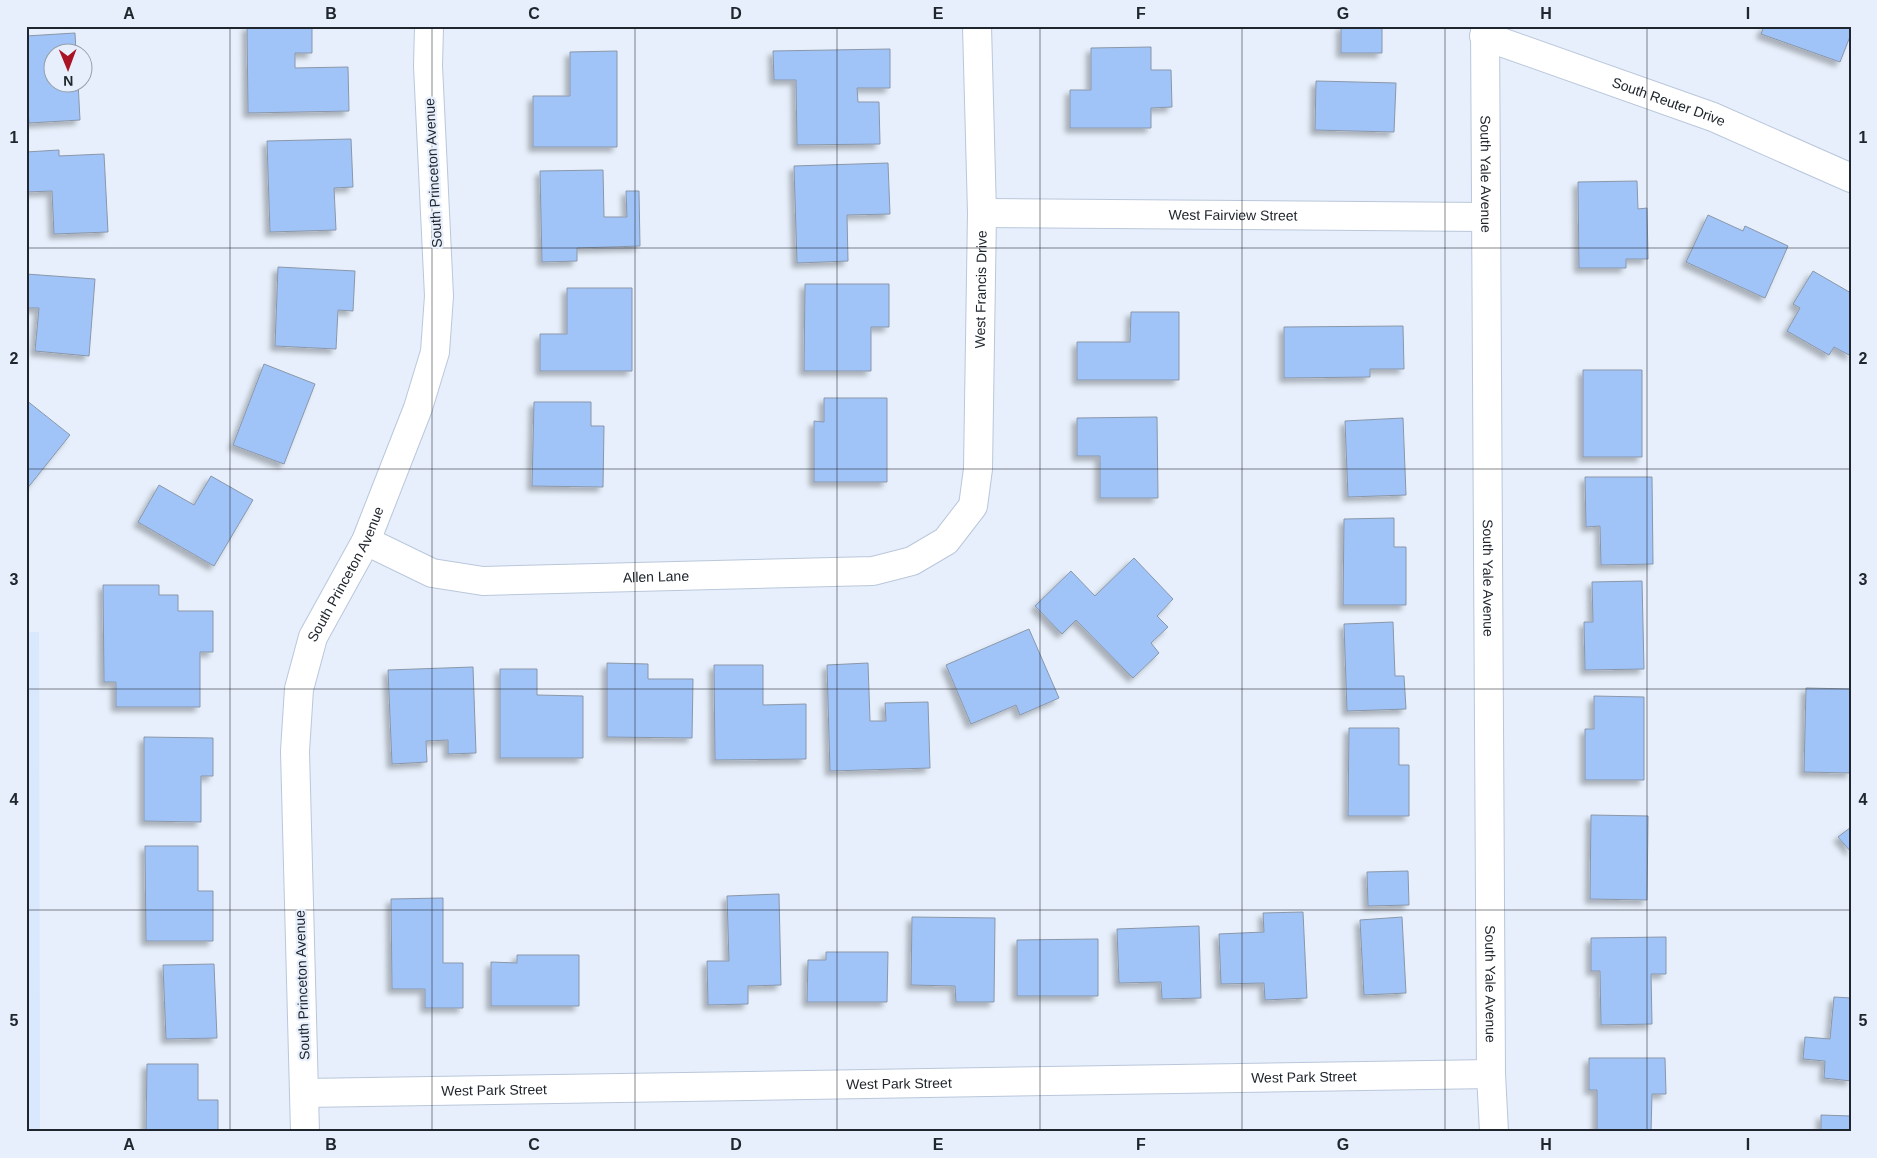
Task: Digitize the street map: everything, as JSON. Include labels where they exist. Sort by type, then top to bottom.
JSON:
[{"type":"street","name":"South Princeton Avenue","points":[[305,1132],[295,751],[299,689],[313,637],[366,541],[418,408],[435,352],[439,296],[428,66],[429,26]]},
{"type":"street","name":"West Francis Drive","points":[[946,541],[973,506],[978,469],[982,213],[976,26]]},
{"type":"street","name":"South Reuter Drive","points":[[1485,31],[1713,117],[1851,178]]},
{"type":"street","name":"South Yale Avenue","points":[[1485,31],[1491,1074],[1494,1132]]},
{"type":"street","name":"West Fairview Street","points":[[982,213],[1485,218]]},
{"type":"street","name":"Allen Lane","points":[[366,541],[432,573],[483,581],[873,572],[912,561],[946,541]]},
{"type":"street","name":"West Park Street","points":[[305,1094],[1491,1074]]},
{"type":"shaded area","points":[[26,632],[39,632],[40,1132],[26,1132]]},
{"type":"building","points":[[247,26],[312,26],[312,53],[295,53],[295,68],[348,67],[349,111],[248,113]]},
{"type":"building","points":[[1341,26],[1382,26],[1382,53],[1341,53]]},
{"type":"building","points":[[1764,26],[1851,26],[1851,34],[1840,62],[1761,34]]},
{"type":"building","points":[[75,33],[75,42],[42,42],[42,92],[79,92],[80,120],[29,123],[26,90],[26,36]]},
{"type":"building","points":[[1151,47],[1151,70],[1171,70],[1172,107],[1151,108],[1151,128],[1070,128],[1070,90],[1091,90],[1091,48]]},
{"type":"building","points":[[890,49],[890,88],[857,88],[858,102],[879,102],[880,144],[797,145],[796,80],[774,80],[773,51]]},
{"type":"building","points":[[617,51],[617,147],[533,147],[533,96],[570,96],[570,52]]},
{"type":"building","points":[[1316,81],[1396,83],[1394,132],[1315,130]]},
{"type":"building","points":[[351,139],[353,187],[334,188],[336,230],[270,232],[267,141]]},
{"type":"building","points":[[59,150],[59,156],[104,154],[108,232],[54,234],[52,191],[26,192],[26,152]]},
{"type":"building","points":[[888,163],[890,214],[847,215],[848,261],[797,263],[794,166]]},
{"type":"building","points":[[603,170],[604,217],[627,217],[626,191],[639,191],[640,246],[577,248],[577,261],[542,262],[540,171]]},
{"type":"building","points":[[1637,181],[1638,209],[1647,208],[1648,259],[1626,259],[1626,268],[1579,268],[1578,182]]},
{"type":"building","points":[[1708,215],[1743,231],[1745,226],[1788,246],[1765,298],[1686,262]]},
{"type":"building","points":[[278,267],[355,271],[353,311],[338,310],[336,349],[275,346]]},
{"type":"building","points":[[1813,271],[1851,293],[1851,356],[1834,347],[1829,355],[1787,331],[1800,308],[1793,304]]},
{"type":"building","points":[[26,274],[95,279],[89,356],[35,351],[39,308],[26,308]]},
{"type":"building","points":[[805,284],[889,284],[889,327],[871,327],[871,371],[804,371]]},
{"type":"building","points":[[567,288],[632,288],[632,371],[540,371],[540,334],[567,334]]},
{"type":"building","points":[[1131,312],[1179,312],[1179,380],[1077,380],[1077,342],[1130,342]]},
{"type":"building","points":[[1403,326],[1404,369],[1370,369],[1370,377],[1284,378],[1284,327]]},
{"type":"building","points":[[264,364],[315,384],[284,464],[233,445]]},
{"type":"building","points":[[1583,370],[1642,370],[1642,457],[1583,457]]},
{"type":"building","points":[[824,398],[887,398],[887,482],[814,482],[814,421],[824,422]]},
{"type":"building","points":[[26,400],[70,435],[26,490]]},
{"type":"building","points":[[534,402],[591,402],[591,426],[604,426],[603,487],[532,486]]},
{"type":"building","points":[[1157,417],[1158,498],[1100,498],[1100,456],[1077,456],[1077,418]]},
{"type":"building","points":[[1403,418],[1406,495],[1348,497],[1345,421]]},
{"type":"building","points":[[211,476],[253,500],[214,566],[138,522],[159,485],[194,505]]},
{"type":"building","points":[[1585,477],[1652,477],[1653,564],[1601,565],[1600,526],[1586,527]]},
{"type":"building","points":[[1394,518],[1394,547],[1406,547],[1406,605],[1343,605],[1344,519]]},
{"type":"building","points":[[1134,558],[1173,599],[1157,616],[1168,627],[1151,643],[1159,653],[1133,678],[1076,620],[1062,634],[1035,606],[1071,571],[1095,596]]},
{"type":"building","points":[[1642,581],[1644,669],[1585,670],[1584,622],[1593,622],[1592,582]]},
{"type":"building","points":[[103,585],[159,585],[159,595],[178,595],[178,611],[213,611],[213,652],[200,652],[200,707],[116,707],[116,682],[104,682]]},
{"type":"building","points":[[1393,622],[1395,676],[1404,676],[1406,709],[1347,711],[1344,624]]},
{"type":"building","points":[[1029,629],[1059,698],[1020,715],[1016,705],[971,724],[946,665]]},
{"type":"building","points":[[607,663],[648,664],[648,679],[693,679],[692,738],[607,737]]},
{"type":"building","points":[[868,663],[870,721],[886,721],[885,703],[928,702],[930,768],[830,771],[827,665]]},
{"type":"building","points":[[714,665],[763,665],[763,705],[806,704],[806,759],[715,760]]},
{"type":"building","points":[[473,667],[476,753],[448,754],[448,740],[426,741],[427,762],[392,764],[388,670]]},
{"type":"building","points":[[500,669],[537,669],[537,695],[583,696],[583,758],[500,758]]},
{"type":"building","points":[[1806,688],[1851,689],[1851,773],[1804,772]]},
{"type":"building","points":[[1594,696],[1644,697],[1644,780],[1585,780],[1585,729],[1594,729]]},
{"type":"building","points":[[1349,728],[1399,728],[1399,765],[1409,765],[1409,816],[1348,816]]},
{"type":"building","points":[[144,737],[213,738],[213,776],[201,776],[201,822],[144,821]]},
{"type":"building","points":[[1591,815],[1648,816],[1647,900],[1590,899]]},
{"type":"building","points":[[1851,827],[1851,852],[1838,837]]},
{"type":"building","points":[[145,846],[198,846],[198,891],[213,891],[213,941],[146,941]]},
{"type":"building","points":[[1408,871],[1409,905],[1368,906],[1367,872]]},
{"type":"building","points":[[779,894],[781,985],[748,986],[748,1004],[708,1005],[707,961],[729,961],[727,896]]},
{"type":"building","points":[[443,898],[443,963],[463,963],[463,1008],[425,1008],[425,989],[392,989],[391,899]]},
{"type":"building","points":[[1303,912],[1307,998],[1265,1000],[1264,983],[1221,984],[1219,934],[1264,932],[1263,913]]},
{"type":"building","points":[[912,917],[995,918],[994,1002],[956,1002],[955,986],[911,985]]},
{"type":"building","points":[[1402,917],[1406,993],[1364,995],[1360,920]]},
{"type":"building","points":[[1199,926],[1201,998],[1162,999],[1161,982],[1119,983],[1117,929]]},
{"type":"building","points":[[1666,937],[1666,974],[1651,974],[1652,1024],[1601,1025],[1600,971],[1591,971],[1591,938]]},
{"type":"building","points":[[1098,939],[1098,996],[1017,996],[1017,940]]},
{"type":"building","points":[[826,952],[888,952],[887,1002],[807,1002],[808,960],[826,960]]},
{"type":"building","points":[[517,955],[579,955],[579,1006],[491,1006],[491,962],[517,963]]},
{"type":"building","points":[[214,964],[217,1038],[166,1039],[163,965]]},
{"type":"building","points":[[1834,997],[1851,998],[1851,1081],[1824,1078],[1825,1061],[1803,1059],[1805,1037],[1830,1039]]},
{"type":"building","points":[[1589,1058],[1665,1058],[1666,1094],[1652,1094],[1651,1132],[1597,1132],[1597,1090],[1589,1090]]},
{"type":"building","points":[[147,1064],[198,1064],[198,1100],[218,1100],[218,1132],[146,1132]]},
{"type":"building","points":[[1821,1115],[1851,1116],[1851,1132],[1821,1132]]}]
